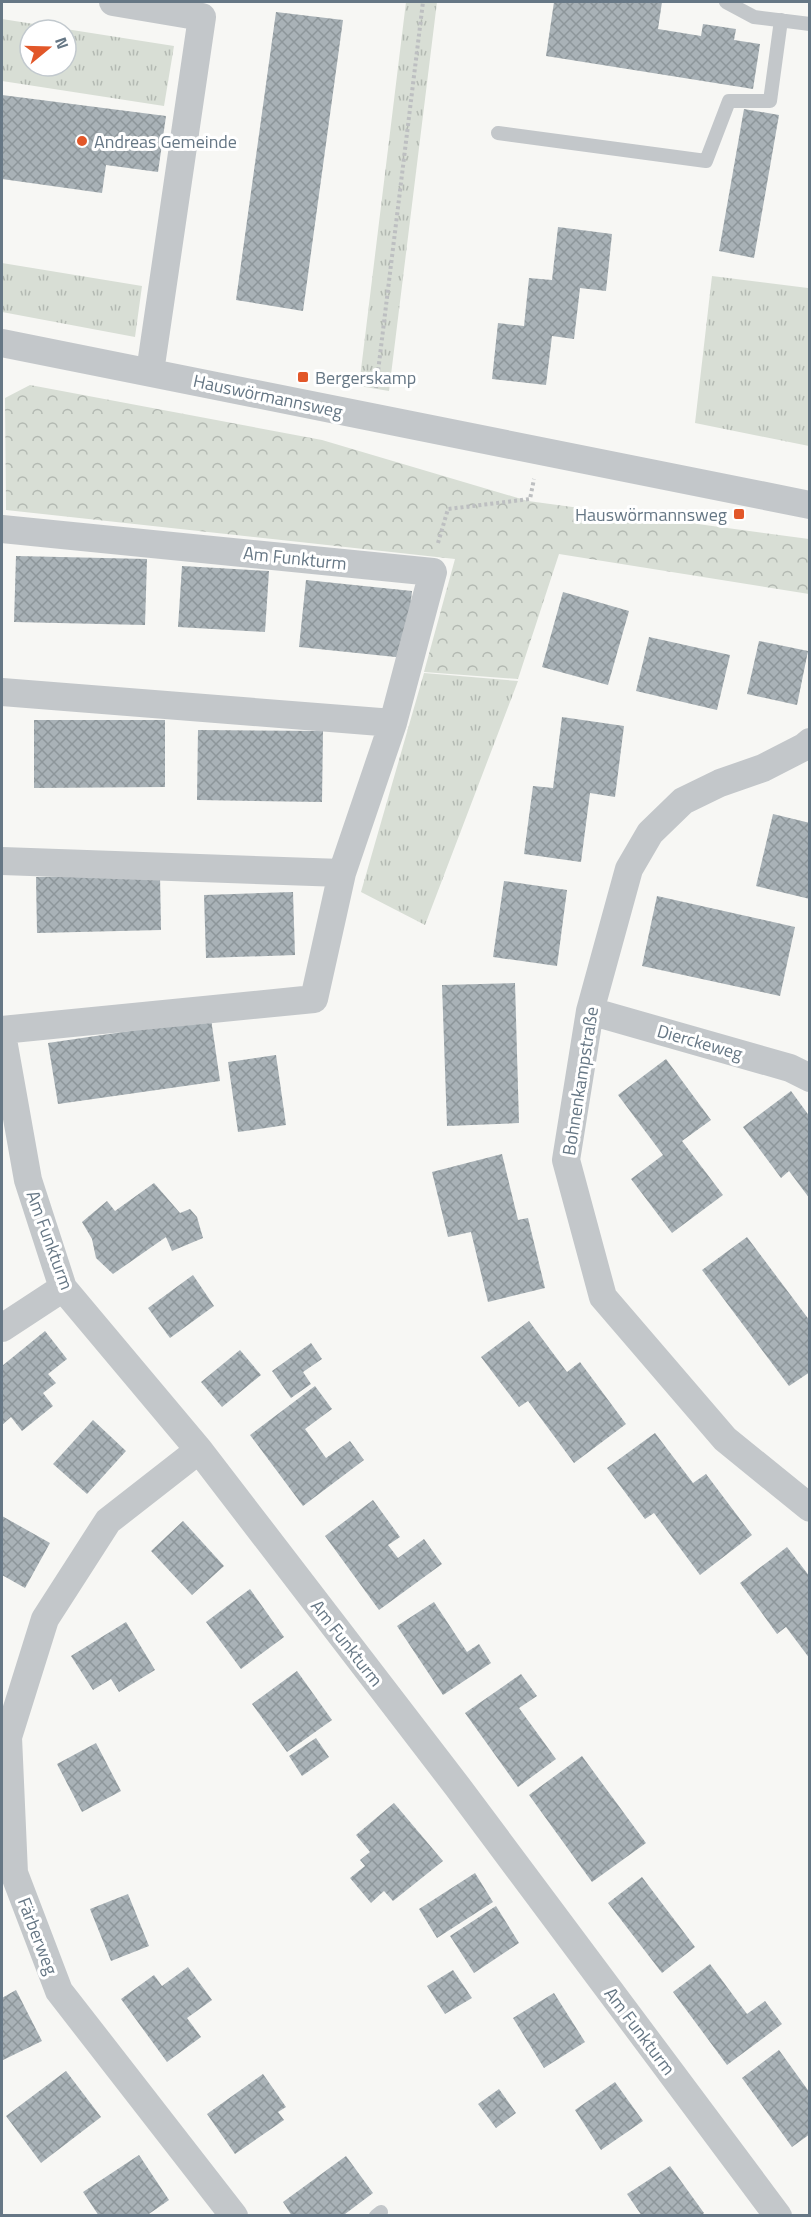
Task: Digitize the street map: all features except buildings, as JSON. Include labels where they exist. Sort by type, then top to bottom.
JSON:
[{"type":"street","points":[[113,2],[202,17],[150,372]]},
{"type":"street","name":"Hauswörmannsweg","points":[[2,343],[810,505]]},
{"type":"street","name":"Am Funkturm","points":[[2,529],[433,572],[393,723],[342,873],[314,999],[2,1032],[28,1180],[63,1288],[199,1450],[457,1786],[778,2216]]},
{"type":"street","points":[[2,692],[393,723]]},
{"type":"street","name":"Bohnenkampstraße","points":[[810,742],[763,768],[720,783],[683,801],[650,833],[629,869],[590,1011],[566,1160],[603,1297],[725,1439],[810,1508]]},
{"type":"street","points":[[2,861],[342,873]]},
{"type":"street","name":"Dierckeweg","points":[[590,1011],[790,1068],[810,1078]]},
{"type":"street","points":[[2,1328],[63,1288]]},
{"type":"street","name":"Färberweg","points":[[199,1450],[108,1521],[45,1619],[8,1737],[14,1873],[59,1991],[234,2216]]},
{"type":"lane","points":[[726,2],[754,17],[810,24]]},
{"type":"lane","points":[[754,17],[756,2]]},
{"type":"lane","points":[[498,133],[706,161],[729,101],[770,100],[781,20]]},
{"type":"path","points":[[372,418],[423,2]]},
{"type":"path","points":[[438,542],[448,508],[530,500],[538,452]]},
{"type":"green space","points":[[406,2],[437,2],[389,391],[359,386]]},
{"type":"green space","points":[[2,19],[18,22],[18,78],[78,78],[78,31],[174,46],[164,106],[2,81]]},
{"type":"green space","points":[[2,263],[142,286],[135,337],[2,312]]},
{"type":"green space","points":[[712,276],[808,288],[809,282],[809,446],[695,423]]},
{"type":"green space","points":[[30,385],[322,440],[528,501],[809,539],[809,594],[559,554],[518,679],[424,672],[455,559],[6,510],[5,398]]},
{"type":"green space","points":[[424,673],[518,681],[425,925],[361,892]]},
{"type":"place","name":"Andreas Gemeinde","points":[[82,141]]},
{"type":"place","name":"Bergerskamp","points":[[303,377]]},
{"type":"place","name":"Hauswörmannsweg","points":[[739,514]]}]
